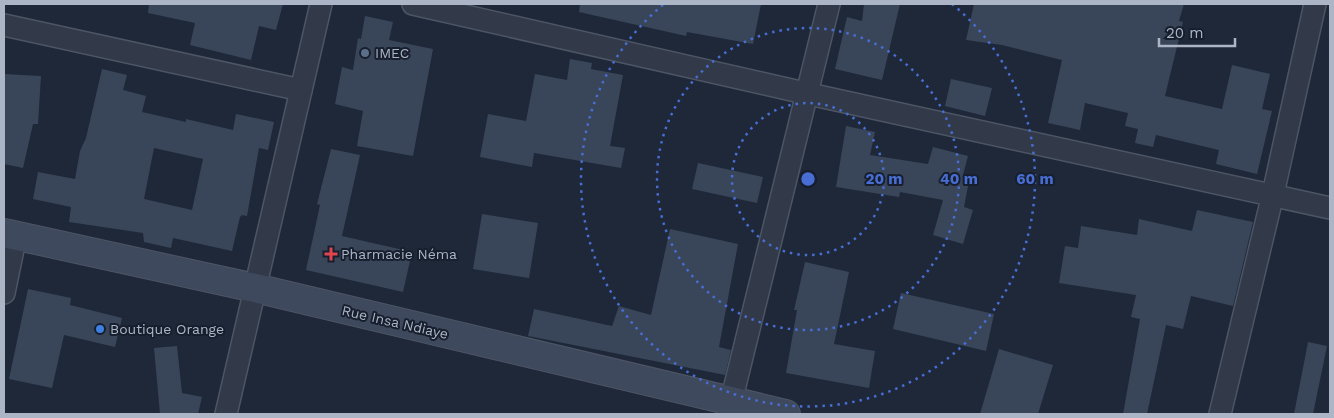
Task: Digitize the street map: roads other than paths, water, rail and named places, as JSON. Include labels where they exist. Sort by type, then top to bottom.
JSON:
[{"type":"main road","name":"Rue Insa Ndiaye","points":[[10,234],[255,288],[729,408],[786,414]]},
{"type":"street","points":[[226,414],[321,4]]},
{"type":"street","points":[[413,4],[809,94],[1330,208]]},
{"type":"street","points":[[729,408],[809,94],[829,4]]},
{"type":"street","points":[[1220,414],[1273,194],[1315,4]]},
{"type":"street","points":[[4,26],[301,90]]},
{"type":"street","points":[[4,293],[10,234]]},
{"type":"place","name":"IMEC","points":[[365,53]]},
{"type":"place","name":"Pharmacie Néma","points":[[331,254]]},
{"type":"place","name":"Boutique Orange","points":[[100,329]]}]
